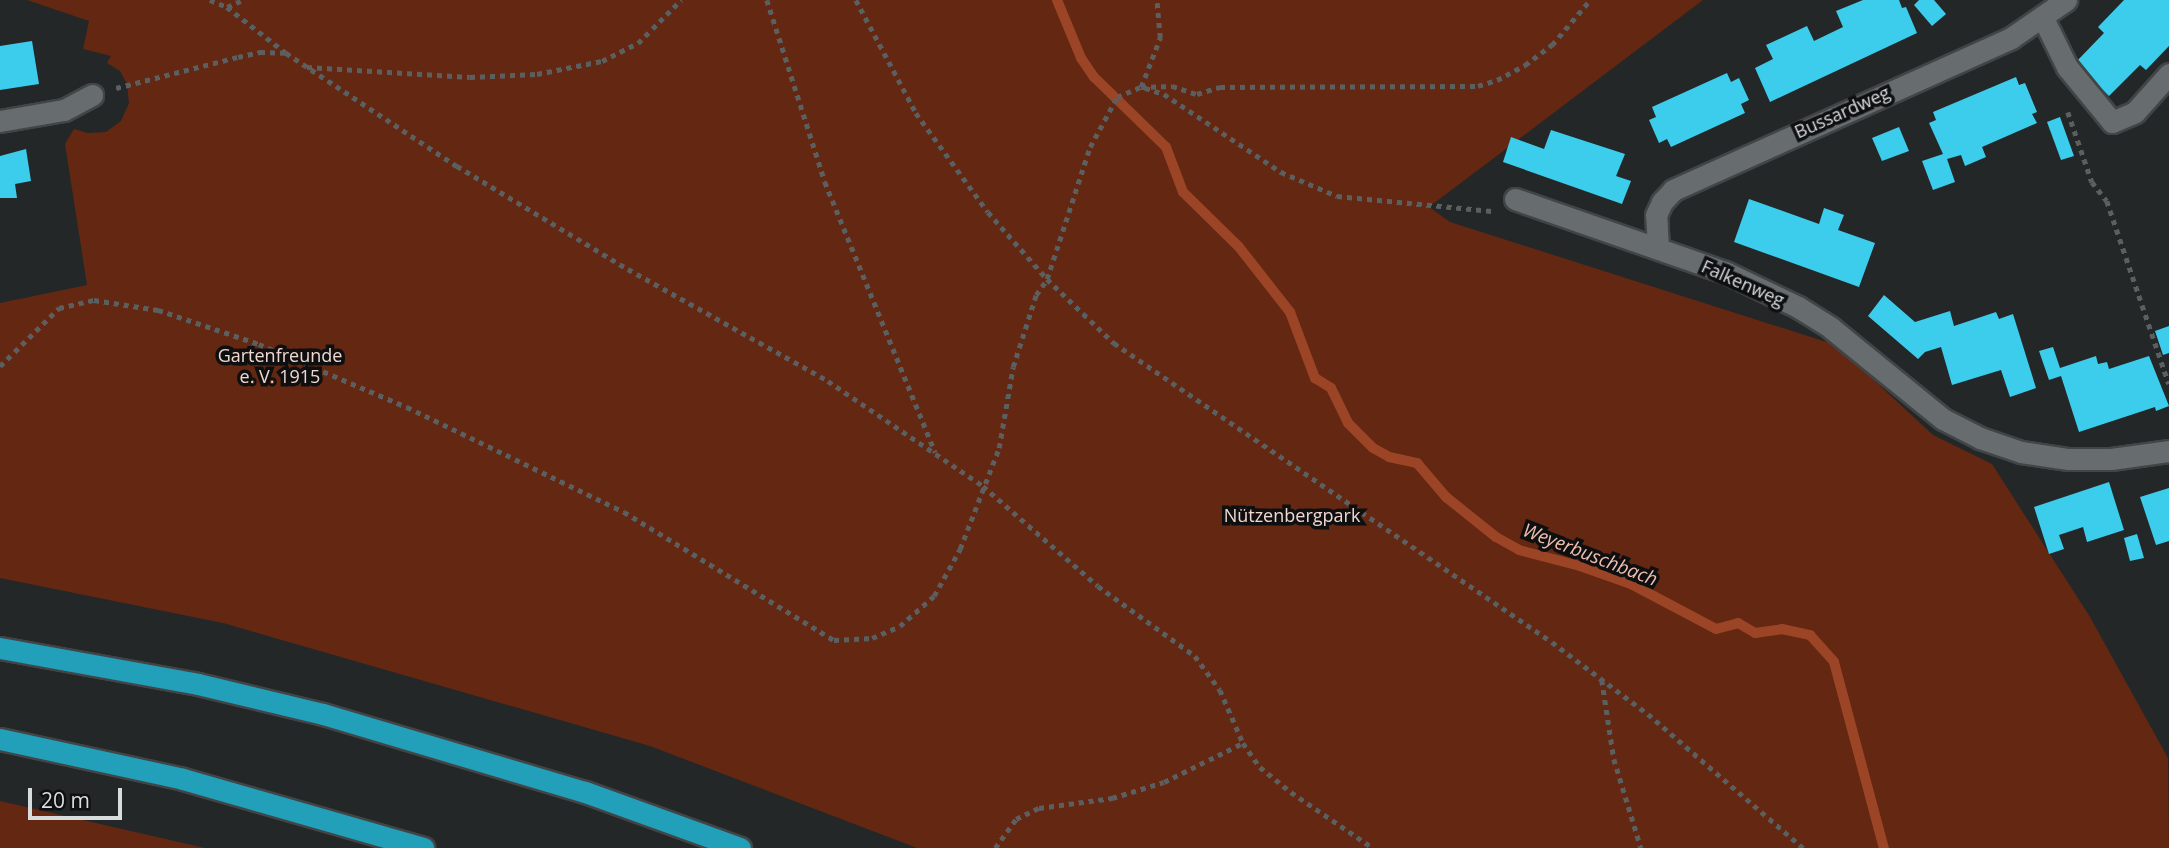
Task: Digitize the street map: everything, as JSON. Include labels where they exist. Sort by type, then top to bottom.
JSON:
[{"type":"highway","points":[[0,648],[198,684],[323,714],[585,792],[740,848]]},
{"type":"highway","points":[[0,739],[183,779],[423,848]]},
{"type":"street","name":"Bussardweg","points":[[1658,249],[1656,215],[1672,190],[2011,38],[2066,0]]},
{"type":"street","points":[[2043,18],[2067,67],[2112,122],[2135,113],[2169,75]]},
{"type":"street","points":[[0,121],[64,110],[92,95]]},
{"type":"street","name":"Falkenweg","points":[[1515,199],[1725,272],[1798,307],[1831,328],[1943,419],[1980,438],[2011,449],[2068,459],[2111,459],[2169,451]]},
{"type":"path","points":[[210,0],[227,7],[286,53],[457,166],[628,269],[828,380],[983,485],[1098,586],[1195,656],[1220,690],[1243,743],[1260,767],[1291,792],[1373,848]]},
{"type":"path","points":[[227,7],[243,0]]},
{"type":"path","points":[[306,66],[470,77],[537,74],[602,61],[638,43],[681,0]]},
{"type":"path","points":[[767,0],[791,83],[825,182],[935,453]]},
{"type":"path","points":[[856,0],[916,113],[988,212],[1047,279],[1114,344],[1552,642],[1648,714],[1803,848]]},
{"type":"path","points":[[1140,87],[1160,38],[1157,0]]},
{"type":"path","points":[[0,366],[59,309],[94,300],[158,310],[259,344],[407,407],[600,500],[834,640],[872,638],[901,626],[934,596],[960,549],[999,448],[1016,355],[1036,295],[1047,279],[1090,147],[1117,97],[1140,87],[1172,86],[1197,94],[1220,87],[1478,86],[1506,75],[1552,45],[1590,0]]},
{"type":"path","points":[[92,95],[260,52],[286,53]]},
{"type":"path","points":[[1140,87],[1164,94],[1281,172],[1337,196],[1498,212],[1515,199]]},
{"type":"path","points":[[2066,104],[2092,182],[2107,201],[2169,384]]},
{"type":"path","points":[[1602,680],[1614,760],[1641,848]]},
{"type":"path","points":[[995,848],[1016,819],[1039,808],[1112,798],[1164,782],[1243,743]]},
{"type":"green space","name":"Nützenbergpark","points":[[27,0],[1703,0],[1429,207],[1450,222],[1836,345],[1933,435],[1992,464],[2090,617],[2168,758],[2169,848],[917,848],[650,746],[223,623],[0,578],[0,303],[87,285],[65,144],[74,129],[88,133],[106,132],[121,121],[129,103],[127,84],[120,71],[107,63],[111,56],[83,49],[89,21]]},
{"type":"green space","points":[[0,801],[205,848],[0,848]]},
{"type":"building","points":[[1863,0],[1899,0],[1902,8],[1906,7],[1917,33],[1770,102],[1755,68],[1773,59],[1766,45],[1807,26],[1814,41],[1843,27],[1836,11]]},
{"type":"building","points":[[1919,0],[1934,0],[1946,14],[1932,26],[1914,5]]},
{"type":"building","points":[[2124,0],[2169,0],[2169,46],[2146,70],[2140,65],[2109,96],[2075,63],[2104,33],[2098,27]]},
{"type":"building","points":[[32,41],[39,84],[0,90],[0,46]]},
{"type":"building","points":[[1727,73],[1731,82],[1739,78],[1749,100],[1741,104],[1745,113],[1671,147],[1667,139],[1659,143],[1649,120],[1656,117],[1652,107]]},
{"type":"building","points":[[2016,77],[2019,85],[2025,83],[2037,112],[2032,114],[2037,123],[1982,147],[1986,157],[1965,166],[1961,155],[1947,159],[1955,182],[1933,190],[1922,161],[1943,154],[1929,123],[1936,120],[1933,112]]},
{"type":"building","points":[[2060,117],[2074,156],[2061,160],[2047,122]]},
{"type":"building","points":[[1899,127],[1909,151],[1882,161],[1872,138]]},
{"type":"building","points":[[1551,130],[1625,154],[1616,176],[1631,181],[1622,204],[1503,162],[1511,137],[1544,149]]},
{"type":"building","points":[[26,149],[31,181],[15,184],[17,198],[0,198],[0,156]]},
{"type":"building","points":[[1749,199],[1819,224],[1824,208],[1844,215],[1838,230],[1875,243],[1859,287],[1734,242]]},
{"type":"building","points":[[1884,295],[1915,322],[1950,311],[1954,326],[1996,312],[1999,319],[2013,314],[2036,388],[2010,397],[2001,370],[1952,385],[1941,347],[1925,352],[1918,359],[1868,316]]},
{"type":"building","points":[[2169,326],[2169,353],[2163,355],[2155,331]]},
{"type":"building","points":[[2053,347],[2060,368],[2096,356],[2098,364],[2107,362],[2109,369],[2149,356],[2169,406],[2156,411],[2155,407],[2079,432],[2061,376],[2049,380],[2039,351]]},
{"type":"building","points":[[2109,482],[2124,530],[2087,542],[2083,527],[2059,535],[2064,549],[2049,554],[2034,507]]},
{"type":"building","points":[[2169,488],[2169,541],[2156,545],[2140,497]]},
{"type":"building","points":[[2137,534],[2144,558],[2130,561],[2124,538]]},
{"type":"waterway","name":"Weyerbuschbach","points":[[1057,0],[1081,58],[1094,77],[1166,147],[1183,192],[1239,247],[1290,312],[1315,378],[1331,388],[1348,423],[1373,448],[1389,457],[1417,463],[1446,497],[1496,537],[1519,550],[1580,566],[1631,584],[1716,629],[1738,623],[1755,633],[1782,629],[1810,635],[1834,662],[1884,848]]},
{"type":"park label","name":"Gartenfreunde e. V. 1915","points":[[280,366]]}]
